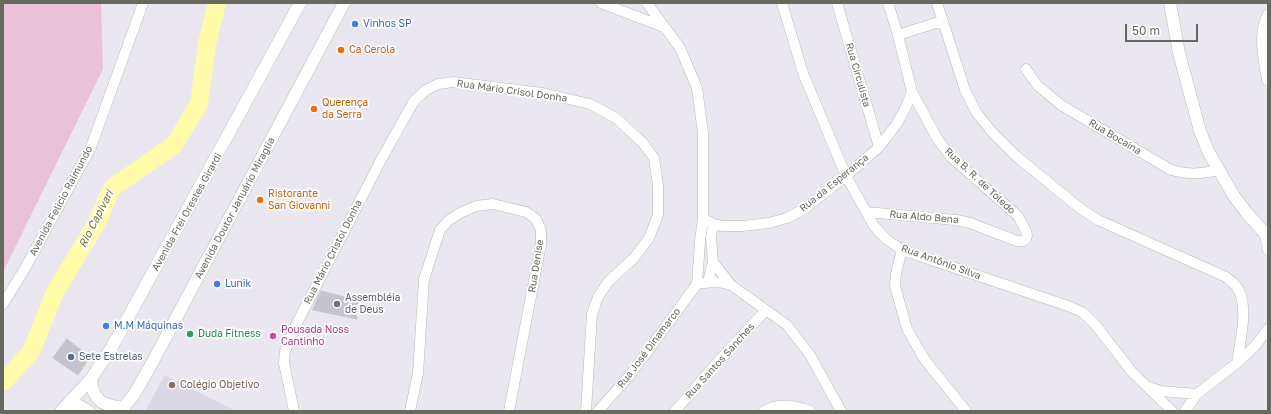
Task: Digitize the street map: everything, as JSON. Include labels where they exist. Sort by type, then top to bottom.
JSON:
[{"type":"main road","name":"Avenida Frei Orestes Girardi","points":[[65,408],[92,379],[112,347],[300,3]]},
{"type":"main road","name":"Avenida Doutor Januário Miraglia","points":[[126,410],[344,3]]},
{"type":"main road","points":[[1170,3],[1179,53],[1200,131],[1210,153],[1234,196],[1265,231]]},
{"type":"main road","points":[[92,379],[92,389],[98,400],[107,405],[126,410]]},
{"type":"main road","points":[[65,408],[78,406],[88,411]]},
{"type":"street","name":"Avenida Felicio Raimundo","points":[[3,304],[24,270],[91,147],[143,3]]},
{"type":"street","points":[[601,3],[664,27]]},
{"type":"street","points":[[647,3],[680,48],[697,88],[703,133],[703,218],[697,284],[722,282],[731,285]]},
{"type":"street","name":"Rua Antônio Silva","points":[[782,3],[802,73],[846,176],[874,226],[886,239],[902,250],[1082,312],[1094,323],[1132,372],[1171,411]]},
{"type":"street","name":"Rua Circulista","points":[[837,3],[879,147]]},
{"type":"street","name":"Rua B. R. de Toledo","points":[[888,3],[898,35],[912,92],[942,146],[951,157],[1018,216],[1026,229],[1026,239]]},
{"type":"street","points":[[937,3],[966,90],[976,112],[992,132],[1016,156],[1081,209],[1098,220],[1226,277],[1236,286],[1240,294],[1243,308],[1237,363]]},
{"type":"street","points":[[1267,80],[1262,46],[1264,21],[1268,14]]},
{"type":"street","points":[[898,35],[942,21]]},
{"type":"street","name":"Rua Bocaina","points":[[1026,69],[1037,85],[1061,105],[1170,170],[1187,174],[1201,174],[1219,170]]},
{"type":"street","name":"Rua Mário Crisol Donha","points":[[414,101],[426,90],[438,84],[453,82],[542,93],[590,104],[616,118],[643,143],[654,158],[658,185],[658,215],[649,238],[634,258],[608,282],[598,297],[592,314],[586,411]]},
{"type":"street","name":"Rua da Esperança","points":[[703,218],[713,224],[723,226],[742,226],[769,223],[788,218],[804,209],[846,176],[879,147],[896,125],[912,92]]},
{"type":"street","name":"Rua Mário Cristol Donha","points":[[294,411],[284,363],[285,351],[296,325],[382,158],[414,101]]},
{"type":"street","name":"Rua Denise","points":[[410,411],[418,373],[424,279],[440,230],[449,220],[460,213],[476,206],[494,204],[526,212],[536,219],[541,230],[541,244],[509,411]]},
{"type":"street","name":"Rua Aldo Bena","points":[[866,212],[970,222],[1017,241],[1023,241],[1026,239]]},
{"type":"street","points":[[708,282],[713,262],[711,237],[713,224]]},
{"type":"street","points":[[1265,231],[1268,250]]},
{"type":"street","points":[[902,250],[896,273],[895,286],[908,328],[925,360],[966,411]]},
{"type":"street","points":[[713,262],[731,285],[787,325],[810,355],[841,411]]},
{"type":"street","name":"Rua José Dinamarco","points":[[598,411],[630,375],[697,284]]},
{"type":"street","name":"Rua Santos Sanches","points":[[675,411],[765,310]]},
{"type":"street","points":[[1185,411],[1196,394],[1237,363],[1256,345],[1268,329]]},
{"type":"street","name":"Rua Antônio Silva","points":[[1147,386],[1160,391],[1196,394]]},
{"type":"street","points":[[764,411],[772,406],[782,405],[798,406],[810,411]]},
{"type":"shaded area","points":[[3,3],[101,3],[103,69],[3,272]]},
{"type":"shaded area","name":"Colégio Objetivo","points":[[165,375],[204,395],[236,411],[145,411]]},
{"type":"building","name":"Assembléia de Deus","points":[[321,291],[360,301],[354,307],[357,319],[313,310]]},
{"type":"building","name":"Sete Estrelas","points":[[67,339],[90,357],[78,375],[53,358]]},
{"type":"waterway","name":"Rio Capivari","points":[[3,382],[31,352],[55,292],[96,224],[112,188],[174,145],[199,104],[207,44],[217,3]]},
{"type":"place","name":"Vinhos SP","points":[[355,24]]},
{"type":"place","name":"Ca Cerola","points":[[341,50]]},
{"type":"place","name":"Querença da Serra","points":[[314,109]]},
{"type":"place","name":"Ristorante San Giovanni","points":[[260,200]]},
{"type":"place","name":"Lunik","points":[[217,284]]},
{"type":"place","name":"Assembléia de Deus","points":[[337,304]]},
{"type":"place","name":"M.M Máquinas","points":[[106,326]]},
{"type":"place","name":"Duda Fitness","points":[[190,334]]},
{"type":"place","name":"Pousada Noss Cantinho","points":[[273,336]]},
{"type":"place","name":"Sete Estrelas","points":[[71,357]]},
{"type":"place","name":"Colégio Objetivo","points":[[172,385]]}]
